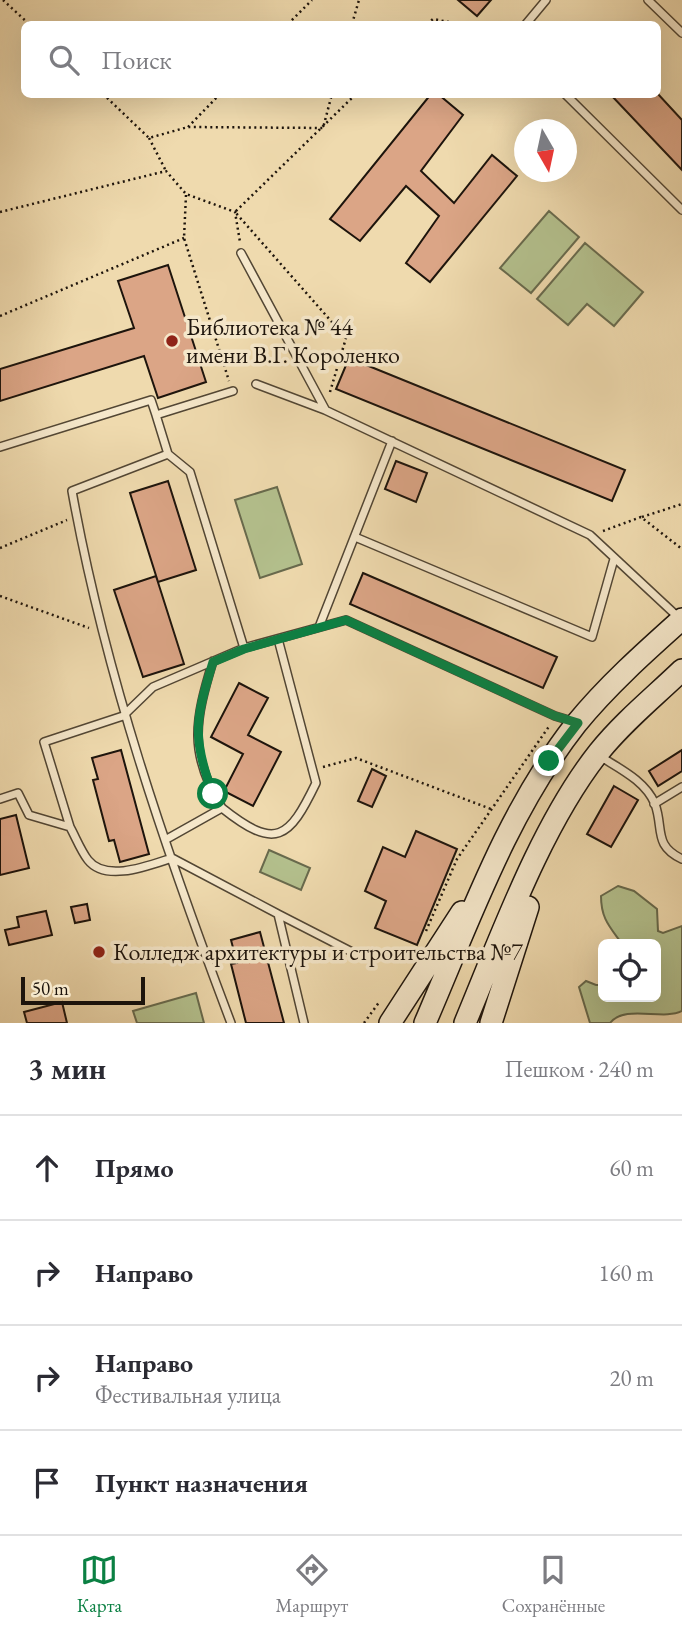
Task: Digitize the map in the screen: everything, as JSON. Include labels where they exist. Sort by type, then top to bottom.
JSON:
[{"type":"main road","points":[[425,1023],[496,860],[549,761],[578,723],[649,649],[682,619]]},
{"type":"main road","points":[[464,1023],[564,807],[597,754],[682,670]]},
{"type":"main road","points":[[491,1023],[546,852],[564,807]]},
{"type":"main road","points":[[390,1023],[496,860]]},
{"type":"lane","points":[[528,21],[546,0]]},
{"type":"lane","points":[[648,0],[682,33]]},
{"type":"lane","points":[[569,98],[682,209]]},
{"type":"lane","points":[[241,253],[325,410]]},
{"type":"lane","points":[[256,384],[325,410],[590,535],[682,619]]},
{"type":"lane","points":[[156,415],[233,391]]},
{"type":"lane","points":[[0,447],[151,400],[169,454],[190,472],[244,649]]},
{"type":"lane","points":[[319,627],[392,441]]},
{"type":"lane","points":[[169,454],[72,491],[123,716],[231,1023]]},
{"type":"lane","points":[[355,537],[592,638],[614,559]]},
{"type":"lane","points":[[354,953],[172,858],[132,870],[100,869],[90,862],[70,827],[44,742],[123,716],[153,687],[244,649],[346,620],[555,716],[578,723]]},
{"type":"lane","points":[[213,662],[198,713],[197,737],[202,764],[222,808],[242,825],[268,836],[288,830],[302,813],[316,783],[278,639]]},
{"type":"lane","points":[[597,754],[640,782],[654,804],[663,844],[669,853],[682,859]]},
{"type":"lane","points":[[654,804],[682,787]]},
{"type":"lane","points":[[0,799],[18,793],[29,815],[70,827]]},
{"type":"lane","points":[[165,840],[222,808]]},
{"type":"lane","points":[[278,914],[304,1023]]},
{"type":"path","points":[[3,0],[26,21]]},
{"type":"path","points":[[291,21],[312,0]]},
{"type":"path","points":[[353,21],[359,0]]},
{"type":"path","points":[[107,98],[149,138],[166,171],[186,194],[235,212],[345,338],[325,410]]},
{"type":"path","points":[[188,127],[216,98]]},
{"type":"path","points":[[323,128],[331,98]]},
{"type":"path","points":[[235,212],[352,98]]},
{"type":"path","points":[[149,138],[188,127],[323,128]]},
{"type":"path","points":[[0,212],[166,171]]},
{"type":"path","points":[[186,194],[184,238],[233,391]]},
{"type":"path","points":[[235,212],[241,253]]},
{"type":"path","points":[[0,316],[184,238]]},
{"type":"path","points":[[590,535],[682,504]]},
{"type":"path","points":[[0,548],[76,516]]},
{"type":"path","points":[[641,517],[682,548]]},
{"type":"path","points":[[0,596],[104,634]]},
{"type":"path","points":[[314,769],[356,758],[491,809]]},
{"type":"path","points":[[422,940],[457,859]]},
{"type":"path","points":[[364,1023],[387,992]]},
{"type":"green space","points":[[549,211],[579,237],[531,293],[500,268]]},
{"type":"green space","points":[[585,243],[643,292],[614,326],[587,304],[568,325],[537,299]]},
{"type":"green space","points":[[277,487],[302,564],[260,578],[235,500]]},
{"type":"green space","points":[[269,850],[310,868],[301,890],[260,872]]},
{"type":"green space","points":[[618,886],[634,891],[657,909],[658,931],[663,933],[682,926],[682,1011],[674,1014],[634,1013],[617,1017],[610,1023],[590,1023],[579,987],[586,981],[598,985],[598,1002],[661,1002],[661,939],[618,939],[604,917],[601,896]]},
{"type":"green space","points":[[196,993],[204,1023],[137,1023],[133,1011]]},
{"type":"building","points":[[458,0],[491,0],[477,16]]},
{"type":"building","points":[[661,97],[682,120],[682,170],[614,98]]},
{"type":"building","points":[[428,98],[443,98],[463,115],[421,171],[454,203],[492,155],[514,173],[514,180],[430,282],[406,263],[439,216],[406,186],[360,241],[330,219]]},
{"type":"building","points":[[168,265],[206,382],[158,398],[144,356],[0,401],[0,369],[134,328],[118,281]]},
{"type":"building","points":[[349,358],[625,470],[612,501],[336,389]]},
{"type":"building","points":[[396,461],[427,473],[416,502],[385,489]]},
{"type":"building","points":[[168,481],[196,570],[158,582],[130,493]]},
{"type":"building","points":[[363,573],[557,657],[543,688],[350,604]]},
{"type":"building","points":[[156,576],[184,664],[143,677],[114,590]]},
{"type":"building","points":[[239,683],[268,698],[248,735],[281,752],[253,806],[224,791],[243,754],[211,737]]},
{"type":"building","points":[[121,750],[149,854],[120,862],[114,840],[109,841],[93,780],[98,779],[92,758]]},
{"type":"building","points":[[682,750],[682,771],[658,786],[649,771]]},
{"type":"building","points":[[372,769],[386,776],[372,807],[358,801]]},
{"type":"building","points":[[614,786],[638,800],[611,847],[587,834]]},
{"type":"building","points":[[16,815],[29,868],[0,875],[0,819]]},
{"type":"building","points":[[416,831],[457,849],[417,945],[375,928],[386,901],[365,891],[383,847],[405,857]]},
{"type":"building","points":[[87,904],[90,920],[75,923],[71,907]]},
{"type":"building","points":[[46,911],[52,935],[9,945],[5,930],[19,927],[17,917]]},
{"type":"building","points":[[260,932],[284,1023],[246,1023],[231,964],[237,963],[231,940]]},
{"type":"building","points":[[62,1002],[67,1023],[27,1023],[24,1012]]},
{"type":"place","name":"Библиотека № 44 имени В.Г. Короленко","points":[[172,341]]},
{"type":"place","name":"Колледж архитектуры и строительства №7","points":[[99,952]]},
{"type":"route","points":[[213,794],[202,764],[197,737],[198,713],[213,662],[244,649],[346,620],[555,716],[578,723],[549,761]]}]
